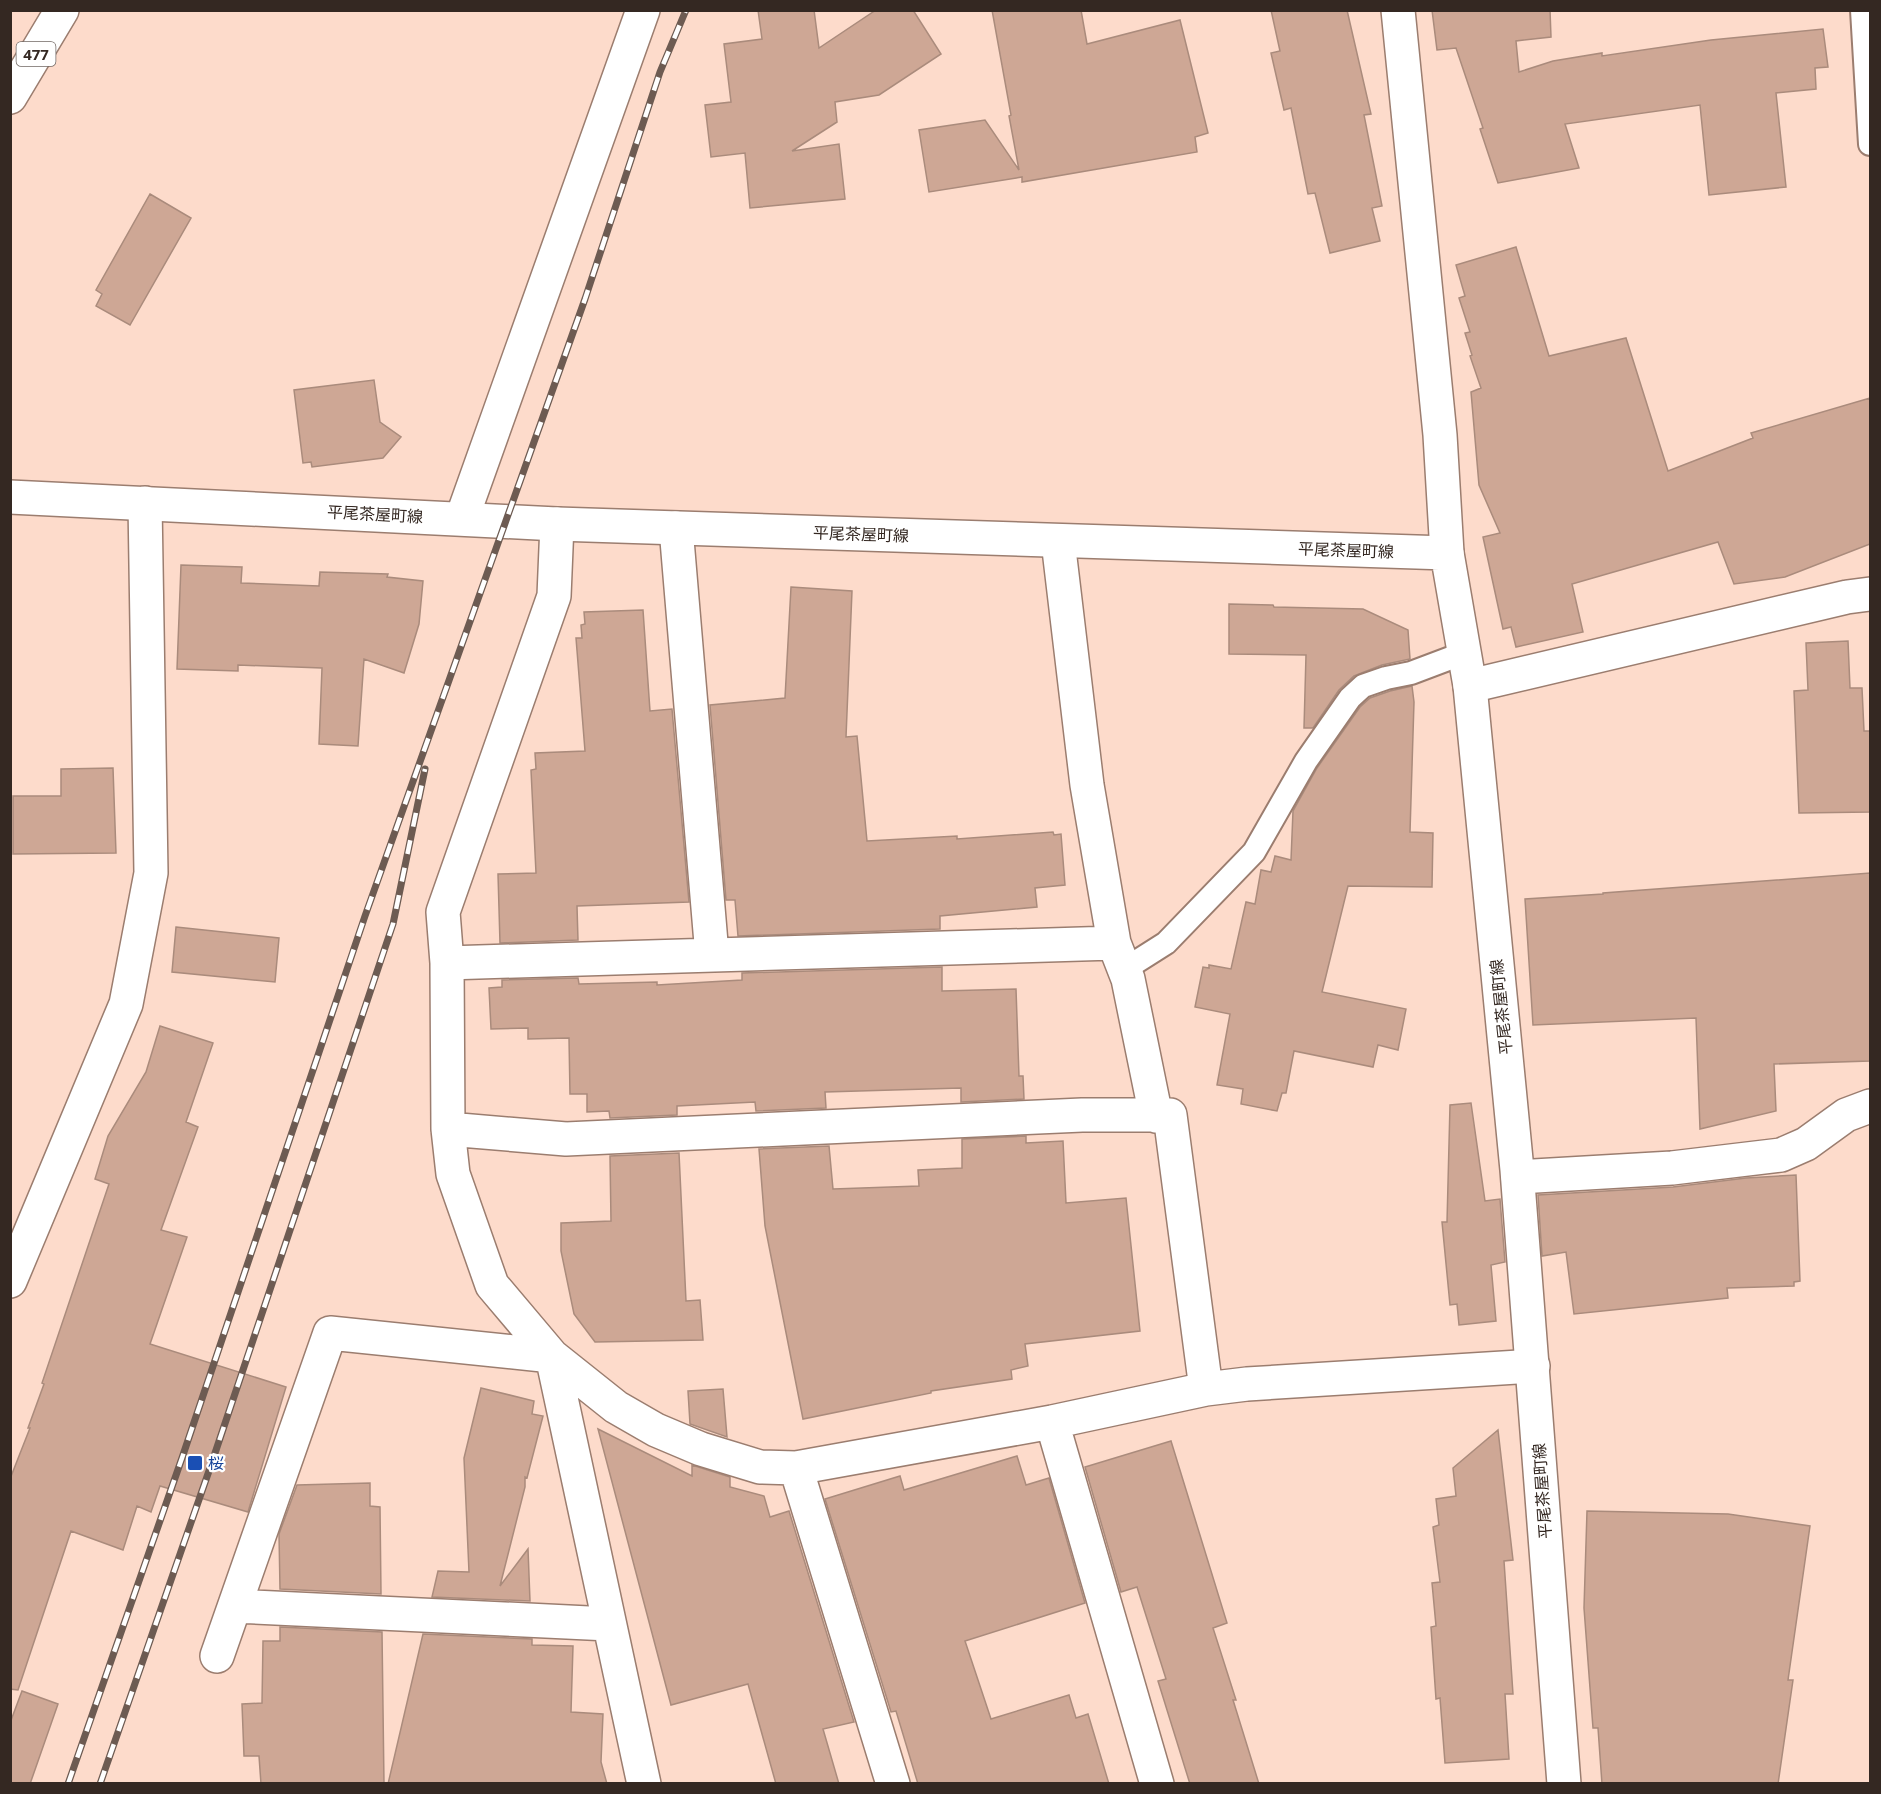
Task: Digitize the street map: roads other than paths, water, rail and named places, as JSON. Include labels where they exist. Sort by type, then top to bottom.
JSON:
[{"type":"main road","name":"477","points":[[10,97],[62,10]]},
{"type":"main road","points":[[462,518],[643,10]]},
{"type":"main road","points":[[1398,10],[1438,412],[1447,553]]},
{"type":"main road","name":"平尾茶屋町線","points":[[10,497],[557,524],[1447,553],[1470,686],[1518,1177],[1564,1784]]},
{"type":"main road","points":[[10,1281],[126,1004],[151,873],[145,503]]},
{"type":"main road","points":[[557,524],[554,596],[443,912],[447,963],[448,1129],[453,1174],[492,1285],[552,1356],[616,1407],[656,1430],[701,1449],[760,1467],[796,1468],[1052,1422],[1206,1389],[1247,1384],[1533,1366]]},
{"type":"main road","points":[[676,528],[712,955]]},
{"type":"main road","points":[[1058,541],[1087,785],[1119,956],[1156,1116]]},
{"type":"main road","points":[[1470,686],[1847,597],[1870,594]]},
{"type":"main road","points":[[447,963],[712,955],[1119,956]]},
{"type":"main road","points":[[1518,1177],[1672,1168],[1781,1155],[1806,1144],[1846,1115],[1870,1107]]},
{"type":"main road","points":[[448,1129],[566,1139],[1082,1115],[1170,1115],[1206,1389]]},
{"type":"main road","points":[[217,1656],[330,1333],[552,1356]]},
{"type":"main road","points":[[552,1356],[644,1784]]},
{"type":"main road","points":[[1052,1422],[1158,1784]]},
{"type":"main road","points":[[796,1468],[893,1784]]},
{"type":"main road","points":[[235,1606],[609,1624]]},
{"type":"lane","points":[[1862,10],[1870,144]]},
{"type":"lane","points":[[1119,956],[1166,943],[1254,852],[1306,761],[1350,698],[1363,686],[1411,673],[1464,653]]},
{"type":"railway","points":[[68,1784],[182,1458],[365,916],[585,299],[660,72],[686,10]]},
{"type":"railway","points":[[100,1784],[210,1468],[393,924],[425,769]]},
{"type":"place","name":"桜","points":[[195,1463]]}]
